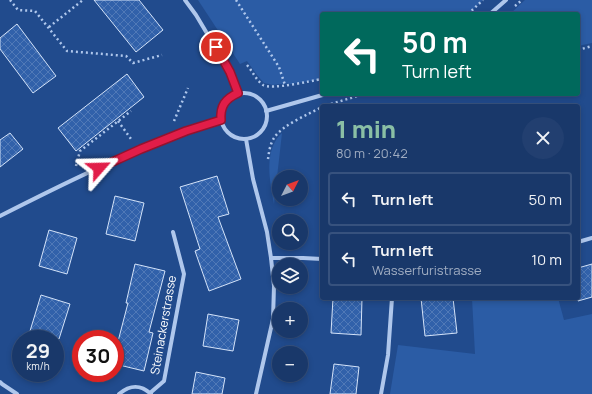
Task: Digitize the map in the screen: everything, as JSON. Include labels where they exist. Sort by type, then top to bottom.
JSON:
[{"type":"street","points":[[185,0],[196,15],[230,72],[238,93]]},
{"type":"street","points":[[492,12],[506,0]]},
{"type":"street","points":[[238,93],[247,93],[256,96],[263,102],[266,111],[267,118],[265,126],[253,137],[246,139],[237,138],[230,134],[224,128],[221,120],[221,114],[226,101],[231,96],[238,93]]},
{"type":"street","points":[[266,111],[320,96]]},
{"type":"street","points":[[0,216],[120,158],[186,131],[221,120]]},
{"type":"street","points":[[246,139],[253,179],[267,232],[274,286],[273,319],[256,394]]},
{"type":"street","name":"Steinackerstrasse","points":[[119,394],[132,386],[145,389],[150,394],[164,381],[184,274],[173,232]]},
{"type":"street","points":[[580,241],[592,238]]},
{"type":"street","points":[[271,258],[320,259]]},
{"type":"street","points":[[381,394],[388,354],[392,300]]},
{"type":"street","points":[[0,382],[17,394]]},
{"type":"path","points":[[10,0],[18,10],[35,11],[67,51],[126,56],[134,63],[162,55]]},
{"type":"path","points":[[48,27],[83,0]]},
{"type":"path","points":[[236,0],[279,67],[285,85]]},
{"type":"path","points":[[470,12],[483,0]]},
{"type":"path","points":[[580,49],[592,46]]},
{"type":"path","points":[[247,66],[258,81],[265,86],[274,87],[320,79]]},
{"type":"path","points":[[174,121],[188,88]]},
{"type":"path","points":[[332,104],[358,96]]},
{"type":"path","points":[[268,159],[270,147],[274,137],[294,121],[320,108]]},
{"type":"path","points":[[76,166],[80,151],[131,111]]},
{"type":"path","points":[[118,121],[131,139]]},
{"type":"shaded area","points":[[198,0],[483,0],[470,12],[320,12],[320,79],[285,85],[290,83],[273,85],[264,83],[247,61],[240,64]]},
{"type":"shaded area","points":[[525,0],[592,0],[592,43],[580,46],[580,12],[512,12]]},
{"type":"shaded area","points":[[282,133],[278,170],[272,170],[272,192],[269,167],[272,148]]},
{"type":"shaded area","points":[[472,300],[559,300],[564,320],[592,314],[592,394],[390,394],[398,345],[475,354]]},
{"type":"building","points":[[94,0],[139,0],[163,30],[136,52]]},
{"type":"building","points":[[17,24],[56,76],[33,93],[0,49],[0,38]]},
{"type":"building","points":[[127,74],[144,97],[76,151],[58,128]]},
{"type":"building","points":[[10,133],[23,149],[0,167],[0,140]]},
{"type":"building","points":[[217,176],[229,214],[218,217],[241,279],[209,291],[195,251],[200,249],[180,187]]},
{"type":"building","points":[[115,196],[144,203],[135,241],[106,234]]},
{"type":"building","points":[[49,230],[77,238],[67,274],[39,266]]},
{"type":"building","points":[[135,264],[165,271],[149,332],[153,333],[144,371],[124,366],[124,330],[121,330],[128,303],[126,303]]},
{"type":"building","points":[[592,264],[592,297],[578,301],[580,300],[580,267]]},
{"type":"building","points":[[41,295],[70,304],[62,330],[30,330]]},
{"type":"building","points":[[333,300],[362,300],[361,335],[331,333]]},
{"type":"building","points":[[421,300],[453,300],[457,333],[425,336]]},
{"type":"building","points":[[208,314],[239,320],[233,351],[203,346]]},
{"type":"building","points":[[334,364],[359,367],[356,394],[330,394]]},
{"type":"building","points":[[196,372],[225,378],[222,394],[192,394]]},
{"type":"route","points":[[99,168],[186,131],[221,120],[221,114],[226,101],[231,96],[238,93],[230,72],[216,47]]}]
